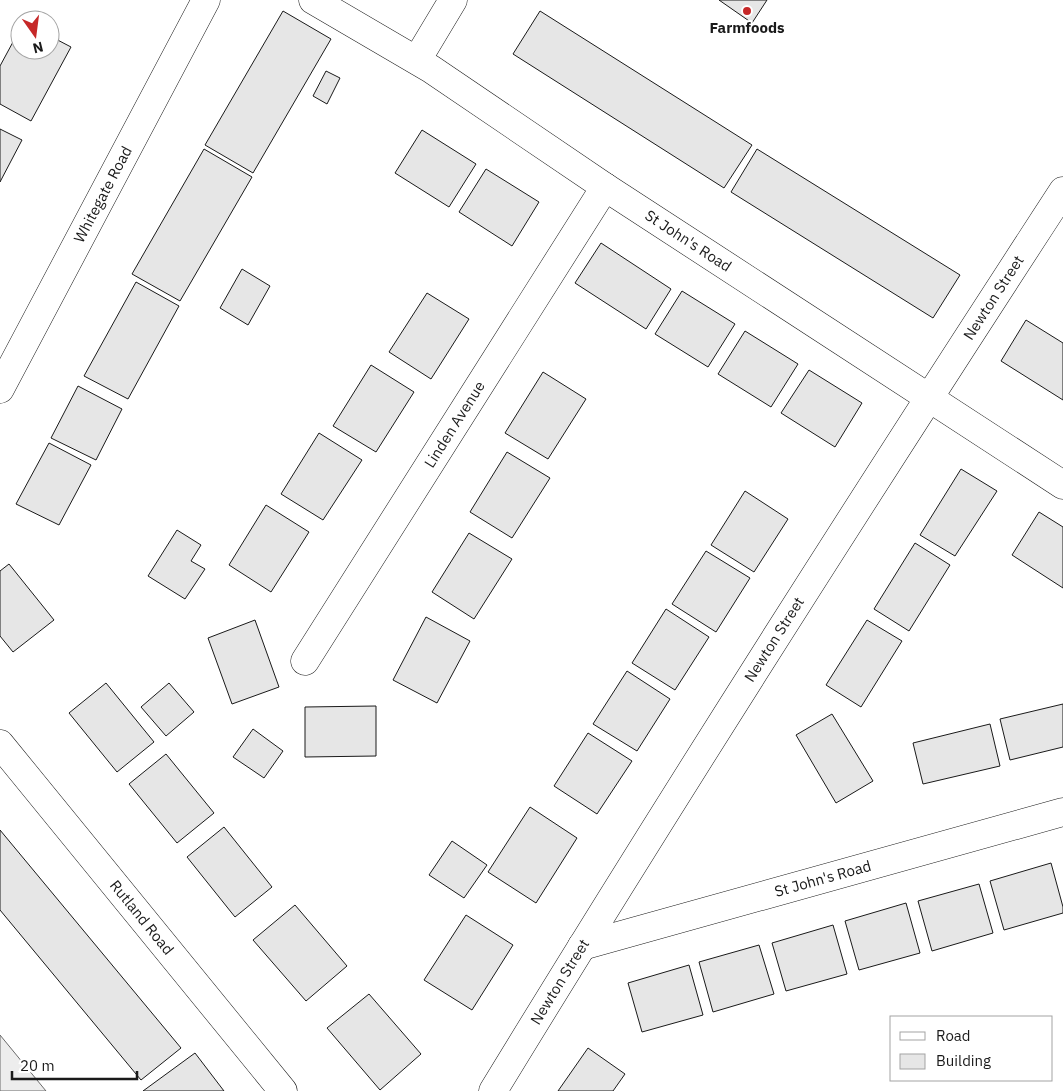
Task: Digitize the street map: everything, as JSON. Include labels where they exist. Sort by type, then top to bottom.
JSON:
[{"type":"street","name":"Whitegate Road","points":[[0,390],[206,0]]},
{"type":"street","name":"St John's Road","points":[[313,0],[417,60],[605,187],[1063,485]]},
{"type":"street","points":[[417,60],[453,0]]},
{"type":"street","name":"Linden Avenue","points":[[305,661],[605,187]]},
{"type":"street","name":"Newton Street","points":[[493,1091],[582,946],[928,398],[1063,191]]},
{"type":"street","name":"Rutland Road","points":[[0,744],[284,1091]]},
{"type":"street","name":"St John's Road","points":[[582,946],[1063,812]]},
{"type":"shaded area","points":[[0,1035],[46,1091],[0,1091]]},
{"type":"building","name":"Farmfoods","points":[[719,0],[767,0],[752,23]]},
{"type":"building","points":[[283,11],[331,39],[253,173],[205,145]]},
{"type":"building","points":[[540,11],[752,145],[724,188],[513,54]]},
{"type":"building","points":[[60,41],[71,47],[31,121],[0,104],[0,66],[10,48],[10,60],[60,60]]},
{"type":"building","points":[[326,71],[340,78],[327,104],[313,96]]},
{"type":"building","points":[[0,129],[22,140],[0,182]]},
{"type":"building","points":[[422,130],[476,164],[449,207],[395,173]]},
{"type":"building","points":[[204,149],[252,177],[180,301],[132,274]]},
{"type":"building","points":[[757,149],[960,275],[933,318],[731,192]]},
{"type":"building","points":[[486,169],[539,202],[512,246],[459,212]]},
{"type":"building","points":[[601,243],[671,289],[646,329],[575,283]]},
{"type":"building","points":[[242,269],[270,286],[248,325],[220,308]]},
{"type":"building","points":[[136,282],[179,306],[128,399],[84,376]]},
{"type":"building","points":[[682,291],[735,324],[708,367],[655,334]]},
{"type":"building","points":[[427,293],[469,319],[431,379],[389,352]]},
{"type":"building","points":[[1026,320],[1063,343],[1063,400],[1001,361]]},
{"type":"building","points":[[745,331],[798,364],[771,407],[718,374]]},
{"type":"building","points":[[371,365],[414,392],[376,452],[333,426]]},
{"type":"building","points":[[809,370],[862,403],[835,447],[781,413]]},
{"type":"building","points":[[543,372],[586,399],[548,459],[505,433]]},
{"type":"building","points":[[78,386],[122,409],[96,460],[51,438]]},
{"type":"building","points":[[319,433],[362,460],[323,520],[281,494]]},
{"type":"building","points":[[49,443],[91,465],[59,525],[16,504]]},
{"type":"building","points":[[507,452],[550,478],[512,538],[470,512]]},
{"type":"building","points":[[961,469],[997,491],[955,556],[920,535]]},
{"type":"building","points":[[745,491],[788,519],[754,572],[711,545]]},
{"type":"building","points":[[266,505],[309,532],[271,592],[229,565]]},
{"type":"building","points":[[1039,512],[1063,527],[1063,588],[1012,555]]},
{"type":"building","points":[[177,530],[201,545],[191,561],[205,569],[185,599],[148,576]]},
{"type":"building","points":[[469,533],[512,559],[474,619],[432,592]]},
{"type":"building","points":[[915,543],[950,565],[909,631],[874,609]]},
{"type":"building","points":[[706,551],[750,578],[716,632],[672,604]]},
{"type":"building","points":[[9,564],[54,620],[13,652],[0,636],[0,571]]},
{"type":"building","points":[[666,609],[709,637],[675,690],[632,663]]},
{"type":"building","points":[[426,617],[470,641],[437,703],[393,680]]},
{"type":"building","points":[[255,620],[279,687],[232,704],[208,638]]},
{"type":"building","points":[[867,620],[902,641],[861,707],[826,685]]},
{"type":"building","points":[[627,671],[670,699],[637,751],[593,724]]},
{"type":"building","points":[[106,683],[154,742],[117,772],[69,713]]},
{"type":"building","points":[[169,683],[194,712],[166,736],[141,707]]},
{"type":"building","points":[[1063,704],[1063,747],[1010,760],[1000,719]]},
{"type":"building","points":[[376,706],[376,756],[305,757],[305,707]]},
{"type":"building","points":[[832,714],[873,781],[836,803],[796,735]]},
{"type":"building","points":[[990,724],[1000,766],[923,784],[913,743]]},
{"type":"building","points":[[253,729],[283,751],[264,778],[233,757]]},
{"type":"building","points":[[588,733],[632,761],[597,814],[554,786]]},
{"type":"building","points":[[166,754],[214,813],[177,843],[129,784]]},
{"type":"building","points":[[530,807],[577,838],[536,903],[488,872]]},
{"type":"building","points":[[224,827],[272,887],[235,917],[187,857]]},
{"type":"building","points":[[0,830],[181,1048],[141,1080],[0,910]]},
{"type":"building","points":[[452,841],[487,865],[464,898],[429,875]]},
{"type":"building","points":[[1051,863],[1063,913],[1004,930],[990,881]]},
{"type":"building","points":[[979,884],[993,933],[932,951],[918,901]]},
{"type":"building","points":[[906,903],[920,953],[859,970],[845,921]]},
{"type":"building","points":[[295,905],[347,966],[306,1001],[253,940]]},
{"type":"building","points":[[466,915],[513,945],[472,1010],[424,980]]},
{"type":"building","points":[[833,925],[847,974],[786,991],[772,943]]},
{"type":"building","points":[[759,945],[774,994],[713,1012],[699,962]]},
{"type":"building","points":[[689,965],[703,1015],[642,1032],[628,983]]},
{"type":"building","points":[[369,994],[421,1054],[380,1090],[327,1028]]},
{"type":"building","points":[[588,1048],[625,1074],[613,1091],[558,1091]]},
{"type":"building","points":[[195,1053],[224,1091],[143,1091]]},
{"type":"place","name":"Farmfoods","points":[[747,11]]}]
